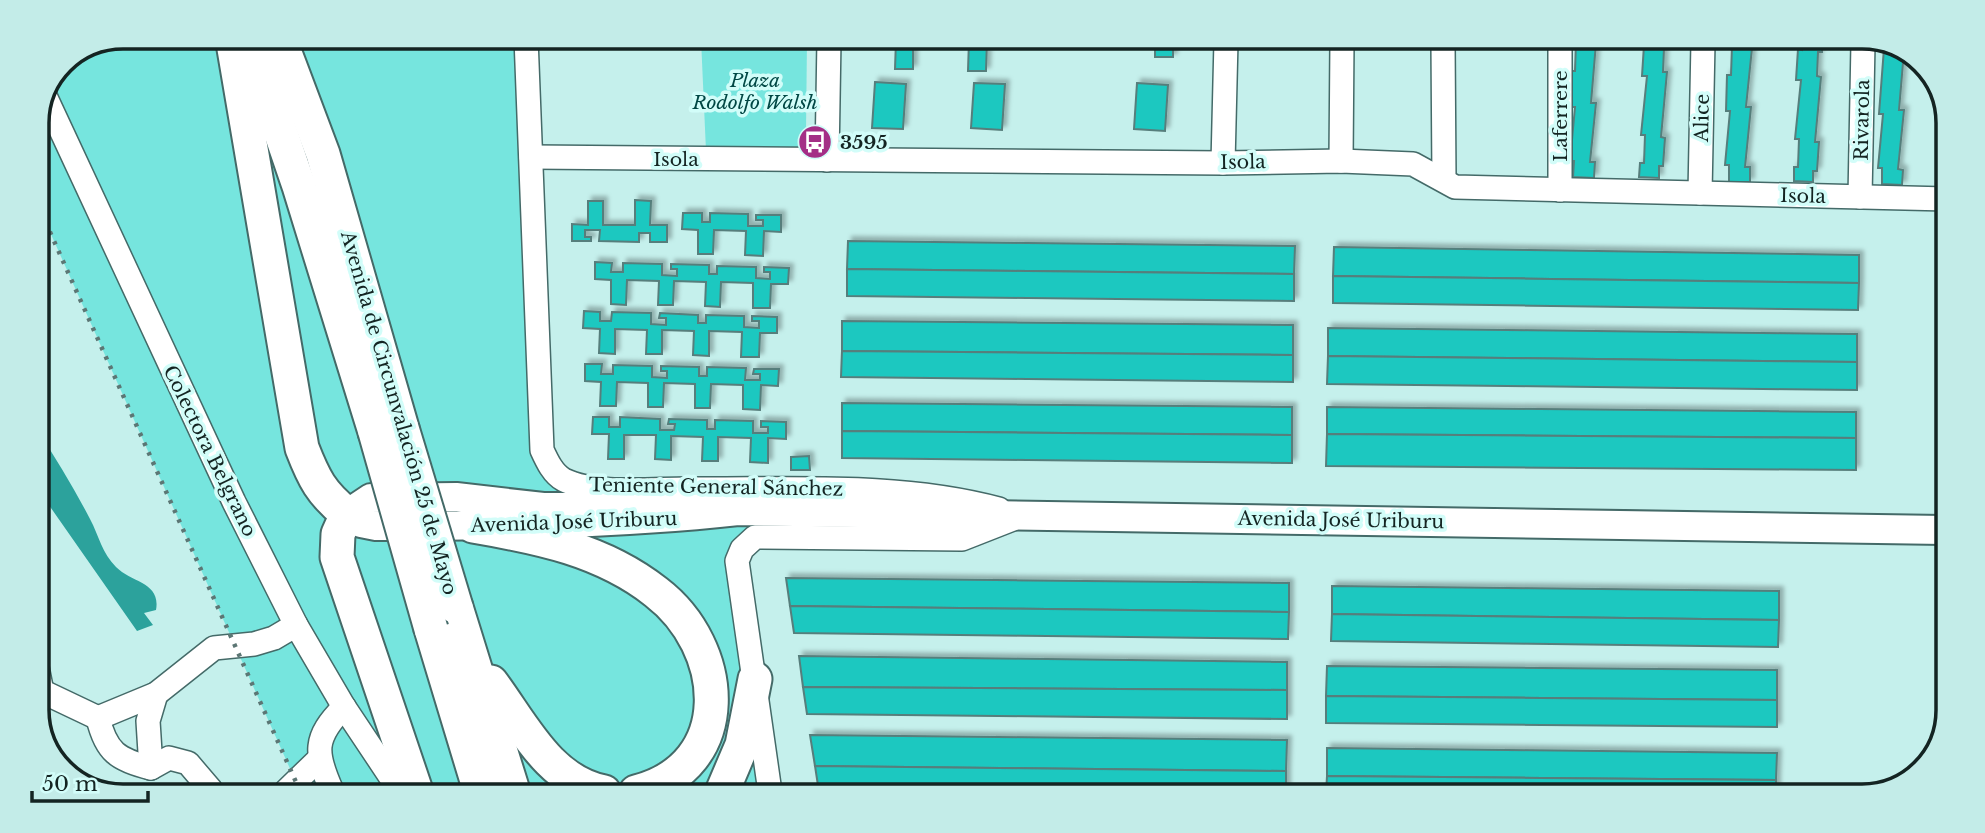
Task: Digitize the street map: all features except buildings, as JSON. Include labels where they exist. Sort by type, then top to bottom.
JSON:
[{"type":"highway","points":[[234,49],[302,448],[313,477],[325,497],[347,514],[338,534],[337,557],[414,784]]},
{"type":"highway","name":"Avenida de Circunvalación 25 de Mayo","points":[[252,49],[388,430],[456,607],[511,784]]},
{"type":"highway","name":"Avenida de Circunvalación 25 de Mayo","points":[[284,49],[323,154],[388,430],[431,629],[478,784]]},
{"type":"highway","points":[[303,49],[323,154]]},
{"type":"highway","points":[[473,526],[540,537],[589,553],[657,592],[693,632],[712,680],[710,728],[690,762],[659,784]]},
{"type":"highway","points":[[473,658],[525,735],[564,773],[583,784]]},
{"type":"highway","points":[[725,784],[742,745],[755,679]]},
{"type":"main road","name":"Avenida José Uriburu","points":[[738,511],[670,519],[473,526],[376,526],[361,523],[347,514],[371,498],[456,497],[543,507],[1936,530]]},
{"type":"street","name":"Teniente General Sánchez","points":[[526,49],[542,450],[549,465],[563,480],[609,488],[867,490],[956,497],[1022,515]]},
{"type":"street","points":[[827,151],[829,49]]},
{"type":"street","points":[[1223,163],[1226,49]]},
{"type":"street","points":[[1341,161],[1342,49]]},
{"type":"street","points":[[1443,49],[1444,180]]},
{"type":"street","name":"Laferrere","points":[[1560,49],[1560,190]]},
{"type":"street","name":"Alice","points":[[1700,194],[1703,49]]},
{"type":"street","name":"Rivarola","points":[[1860,197],[1863,49]]},
{"type":"street","name":"Colectora Belgrano","points":[[51,109],[234,502],[296,625],[344,707],[395,784]]},
{"type":"street","name":"Isola","points":[[531,157],[827,151],[1223,163],[1341,161],[1413,164],[1455,187],[1936,200]]},
{"type":"street","points":[[769,784],[737,561],[741,549],[755,537],[962,539],[1022,515]]},
{"type":"street","points":[[49,695],[99,718],[156,694],[214,648],[254,644],[274,638],[296,625]]},
{"type":"street","points":[[151,768],[148,720],[156,694]]},
{"type":"street","points":[[329,784],[318,760],[319,741],[330,721],[344,707]]},
{"type":"street","points":[[99,718],[104,742],[126,762],[151,768],[169,758],[188,763],[206,784]]},
{"type":"street","points":[[293,784],[318,760]]},
{"type":"green space","points":[[526,49],[542,450],[563,479],[956,497],[742,549],[769,784],[297,784],[49,230],[49,118],[52,103],[64,78],[74,67],[99,53],[113,50]]},
{"type":"green space","name":"Plaza Rodolfo Walsh","points":[[701,49],[807,49],[806,133],[794,153],[706,151]]},
{"type":"shaded area","points":[[49,449],[78,496],[111,562],[150,588],[154,594],[156,610],[144,613],[153,625],[137,631],[49,505]]},
{"type":"railway","points":[[49,230],[297,784]]},
{"type":"place","name":"3595","points":[[815,142]]}]
